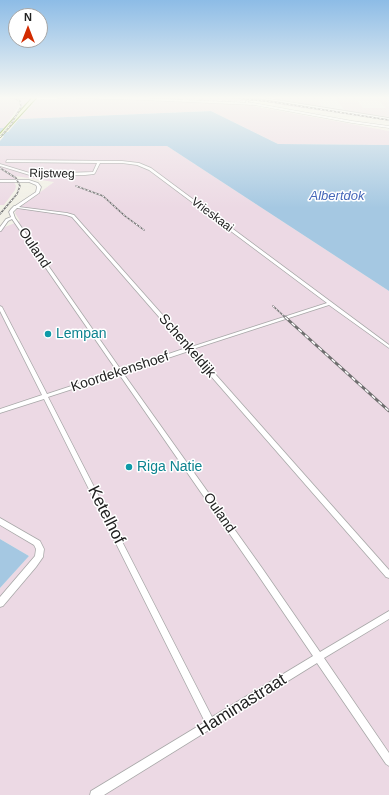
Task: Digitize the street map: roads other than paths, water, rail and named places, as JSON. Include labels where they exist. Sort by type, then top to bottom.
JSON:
[{"type":"street","name":"Vrieskaai","points":[[7,161],[131,163],[150,169],[389,347]]},
{"type":"street","name":"Rijstweg","points":[[0,165],[33,174],[77,174],[94,173],[99,162]]},
{"type":"street","points":[[0,181],[29,182],[37,184],[39,188],[38,192],[15,207]]},
{"type":"street","name":"Ouland","points":[[15,207],[11,212],[13,218],[259,570],[317,658],[389,762]]},
{"type":"street","name":"Schenkeldijk","points":[[15,207],[73,216],[389,575]]},
{"type":"street","points":[[0,230],[7,220],[13,218]]},
{"type":"street","name":"Koordekenshoef","points":[[0,411],[330,304]]},
{"type":"street","name":"Ketelhof","points":[[0,307],[211,724]]},
{"type":"street","points":[[0,520],[37,542],[40,549],[38,557],[33,565],[0,603]]},
{"type":"street","name":"Haminastraat","points":[[95,795],[389,615]]},
{"type":"water","name":"Albertdok","points":[[0,134],[258,134],[278,144],[389,145],[389,291],[167,146],[0,146],[0,141],[4,136],[0,136]]},
{"type":"water","points":[[0,539],[29,556],[0,588]]},
{"type":"railway","points":[[0,168],[16,178],[20,186],[17,194],[0,214]]},
{"type":"railway","points":[[76,186],[103,196],[125,216],[144,230]]},
{"type":"railway","points":[[273,306],[286,318]]},
{"type":"railway","points":[[285,317],[389,411]]},
{"type":"place","name":"Lempan","points":[[48,334]]},
{"type":"place","name":"Riga Natie","points":[[129,467]]}]
